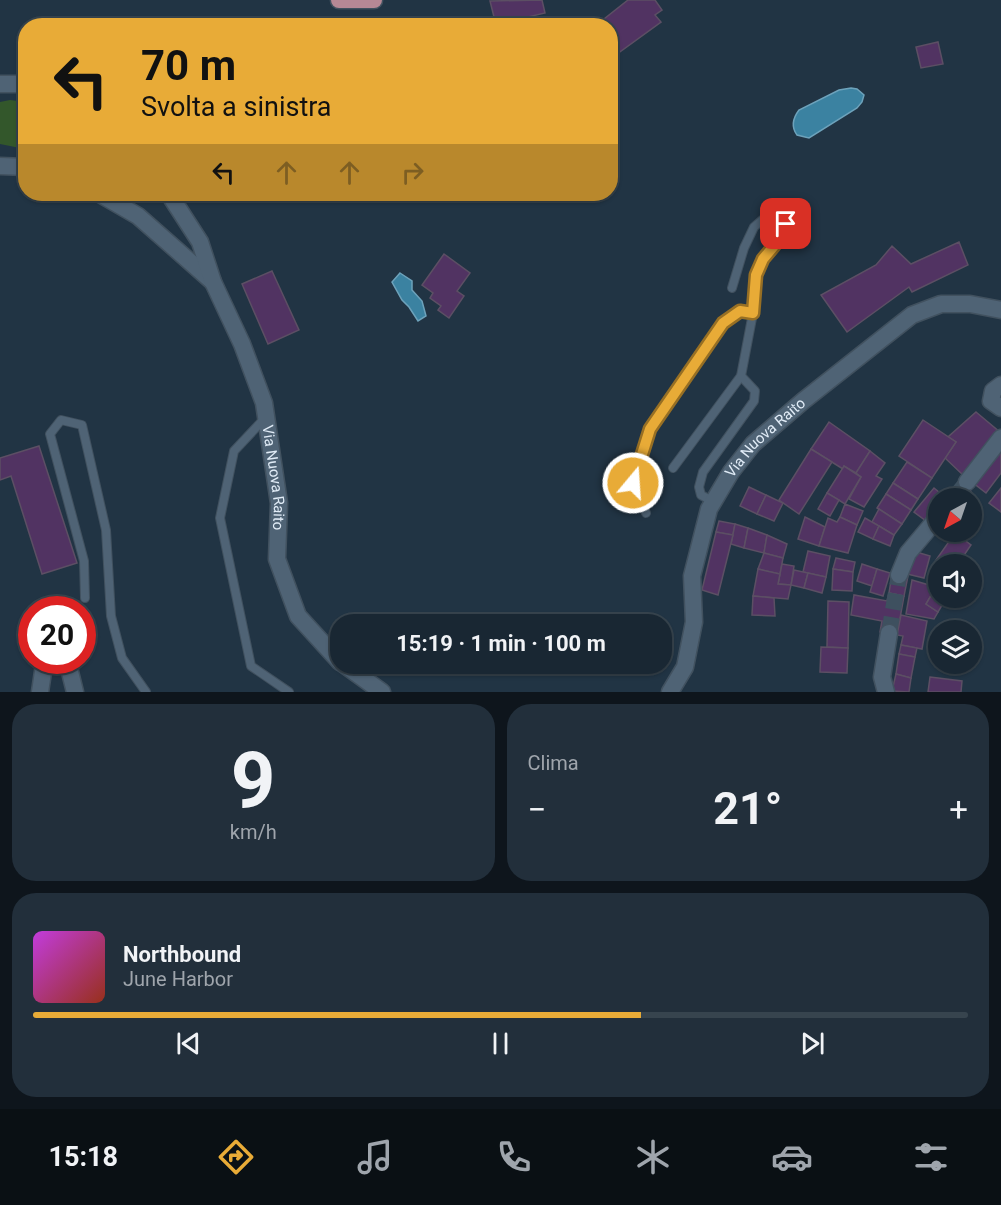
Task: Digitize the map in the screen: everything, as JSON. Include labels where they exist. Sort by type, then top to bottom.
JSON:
[{"type":"main road","points":[[339,0],[375,0]]},
{"type":"street","points":[[0,84],[18,84]]},
{"type":"street","points":[[0,166],[18,167]]},
{"type":"street","points":[[112,201],[138,216],[213,282]]},
{"type":"street","name":"Via Nuova Raito","points":[[174,201],[200,242],[213,282],[242,344],[264,404],[279,502],[277,559],[298,616],[330,651]]},
{"type":"street","name":"Via Nuova Raito","points":[[670,692],[685,667],[694,622],[692,576],[712,501],[730,472],[753,444],[803,401],[912,315],[941,304],[970,304],[1001,310]]},
{"type":"street","points":[[1001,385],[993,391],[991,401],[1001,408]]},
{"type":"street","points":[[967,482],[1001,438]]},
{"type":"street","points":[[899,574],[908,553],[928,529]]},
{"type":"street","points":[[886,692],[882,677],[889,633]]},
{"type":"street","points":[[40,692],[43,674]]},
{"type":"street","points":[[70,674],[75,692]]},
{"type":"street","name":"Via Nuova Raito","points":[[356,674],[381,692]]},
{"type":"lane","points":[[673,468],[741,376],[753,313],[756,275],[763,259],[779,240],[786,224],[768,215],[754,227],[744,248],[732,288]]},
{"type":"lane","points":[[646,513],[633,483],[650,429],[723,323],[740,311],[753,313]]},
{"type":"lane","points":[[712,501],[701,495],[699,487],[704,472],[754,401],[755,391],[741,376]]},
{"type":"lane","points":[[266,417],[234,451],[220,518],[251,666],[289,692]]},
{"type":"lane","points":[[85,596],[84,561],[50,434],[61,420],[82,425],[106,530],[111,616],[122,658],[146,692]]},
{"type":"green space","points":[[18,101],[18,148],[0,144],[0,102]]},
{"type":"water","points":[[857,89],[864,95],[857,108],[809,138],[797,135],[794,122],[799,110],[839,90]]},
{"type":"water","points":[[400,273],[412,281],[412,290],[422,301],[426,316],[418,321],[392,282]]},
{"type":"building","points":[[542,0],[545,13],[524,18],[494,18],[490,1]]},
{"type":"building","points":[[628,0],[655,0],[662,10],[655,15],[661,22],[618,53],[618,18],[605,18]]},
{"type":"building","points":[[938,42],[943,64],[921,68],[916,47]]},
{"type":"building","points":[[959,242],[968,265],[912,292],[909,287],[847,332],[821,295],[876,265],[892,246],[911,264]]},
{"type":"building","points":[[444,254],[470,273],[457,291],[464,296],[449,318],[438,310],[441,306],[430,298],[433,293],[422,285]]},
{"type":"building","points":[[272,271],[299,330],[268,344],[242,284]]},
{"type":"building","points":[[976,412],[1001,433],[964,476],[945,458],[956,442],[948,437]]},
{"type":"building","points":[[923,420],[956,442],[932,478],[899,456]]},
{"type":"building","points":[[829,422],[870,451],[856,473],[844,466],[843,469],[811,449]]},
{"type":"building","points":[[1001,445],[1001,473],[986,493],[972,482]]},
{"type":"building","points":[[39,446],[77,563],[42,574],[11,476],[0,480],[0,458]]},
{"type":"building","points":[[811,449],[832,462],[799,514],[779,500]]},
{"type":"building","points":[[870,451],[885,463],[876,476],[882,479],[864,507],[849,499],[861,477],[856,473]]},
{"type":"building","points":[[907,462],[932,478],[918,499],[893,483]]},
{"type":"building","points":[[844,466],[861,477],[845,504],[827,493]]},
{"type":"building","points":[[963,477],[969,488],[954,488]]},
{"type":"building","points":[[893,483],[918,499],[911,510],[886,494]]},
{"type":"building","points":[[749,487],[766,495],[757,514],[740,506]]},
{"type":"building","points":[[1001,488],[1001,512],[989,503]]},
{"type":"building","points":[[827,493],[839,500],[830,516],[818,509]]},
{"type":"building","points":[[886,494],[911,510],[902,524],[877,508]]},
{"type":"building","points":[[766,495],[783,503],[774,521],[757,514]]},
{"type":"building","points":[[928,495],[926,521],[914,512]]},
{"type":"building","points":[[845,504],[863,511],[857,525],[840,517]]},
{"type":"building","points":[[879,509],[902,524],[894,535],[872,522]]},
{"type":"building","points":[[805,517],[825,527],[819,546],[798,539]]},
{"type":"building","points":[[840,517],[857,525],[848,553],[819,546],[828,518],[837,522]]},
{"type":"building","points":[[865,518],[879,526],[873,539],[858,532]]},
{"type":"building","points":[[719,521],[735,524],[733,535],[716,532]]},
{"type":"building","points":[[735,524],[748,528],[744,548],[731,544]]},
{"type":"building","points":[[879,526],[894,535],[890,546],[873,539]]},
{"type":"building","points":[[748,528],[767,535],[764,553],[744,548]]},
{"type":"building","points":[[716,532],[733,535],[718,595],[702,590]]},
{"type":"building","points":[[767,535],[787,544],[783,558],[764,553]]},
{"type":"building","points":[[949,542],[967,542],[971,545],[965,554],[940,554]]},
{"type":"building","points":[[808,551],[830,556],[826,577],[803,572]]},
{"type":"building","points":[[913,551],[928,555],[924,578],[907,574]]},
{"type":"building","points":[[764,553],[783,558],[780,574],[758,569]]},
{"type":"building","points":[[836,558],[855,562],[853,572],[833,569]]},
{"type":"building","points":[[782,564],[794,566],[791,585],[778,584]]},
{"type":"building","points":[[862,564],[877,569],[872,586],[857,581]]},
{"type":"building","points":[[758,569],[780,574],[778,584],[791,585],[788,599],[753,596]]},
{"type":"building","points":[[833,569],[853,572],[852,591],[832,590]]},
{"type":"building","points":[[877,569],[890,573],[883,596],[870,592]]},
{"type":"building","points":[[794,570],[808,573],[804,588],[791,585]]},
{"type":"building","points":[[808,573],[826,577],[822,593],[804,588]]},
{"type":"building","points":[[892,574],[908,576],[904,596],[889,593]]},
{"type":"building","points":[[912,580],[928,585],[926,604],[928,608],[938,612],[934,619],[906,614]]},
{"type":"building","points":[[889,593],[904,596],[897,635],[880,632],[882,621],[851,615],[854,595],[887,601]]},
{"type":"building","points":[[753,596],[774,598],[775,616],[752,615]]},
{"type":"building","points":[[828,601],[849,602],[848,648],[827,647]]},
{"type":"building","points":[[901,615],[927,621],[922,649],[901,645],[903,636],[897,635]]},
{"type":"building","points":[[901,645],[917,648],[915,657],[899,654]]},
{"type":"building","points":[[821,647],[848,648],[847,673],[820,672]]},
{"type":"building","points":[[899,654],[915,657],[911,678],[896,674]]},
{"type":"building","points":[[896,674],[911,678],[909,692],[892,691]]},
{"type":"building","points":[[930,677],[962,681],[961,692],[928,692]]},
{"type":"tunnel","points":[[962,488],[967,482]]},
{"type":"tunnel","points":[[889,633],[899,575]]},
{"type":"route","points":[[633,483],[650,429],[723,323],[740,311],[753,313],[756,275],[763,259],[779,240],[786,224]]}]
